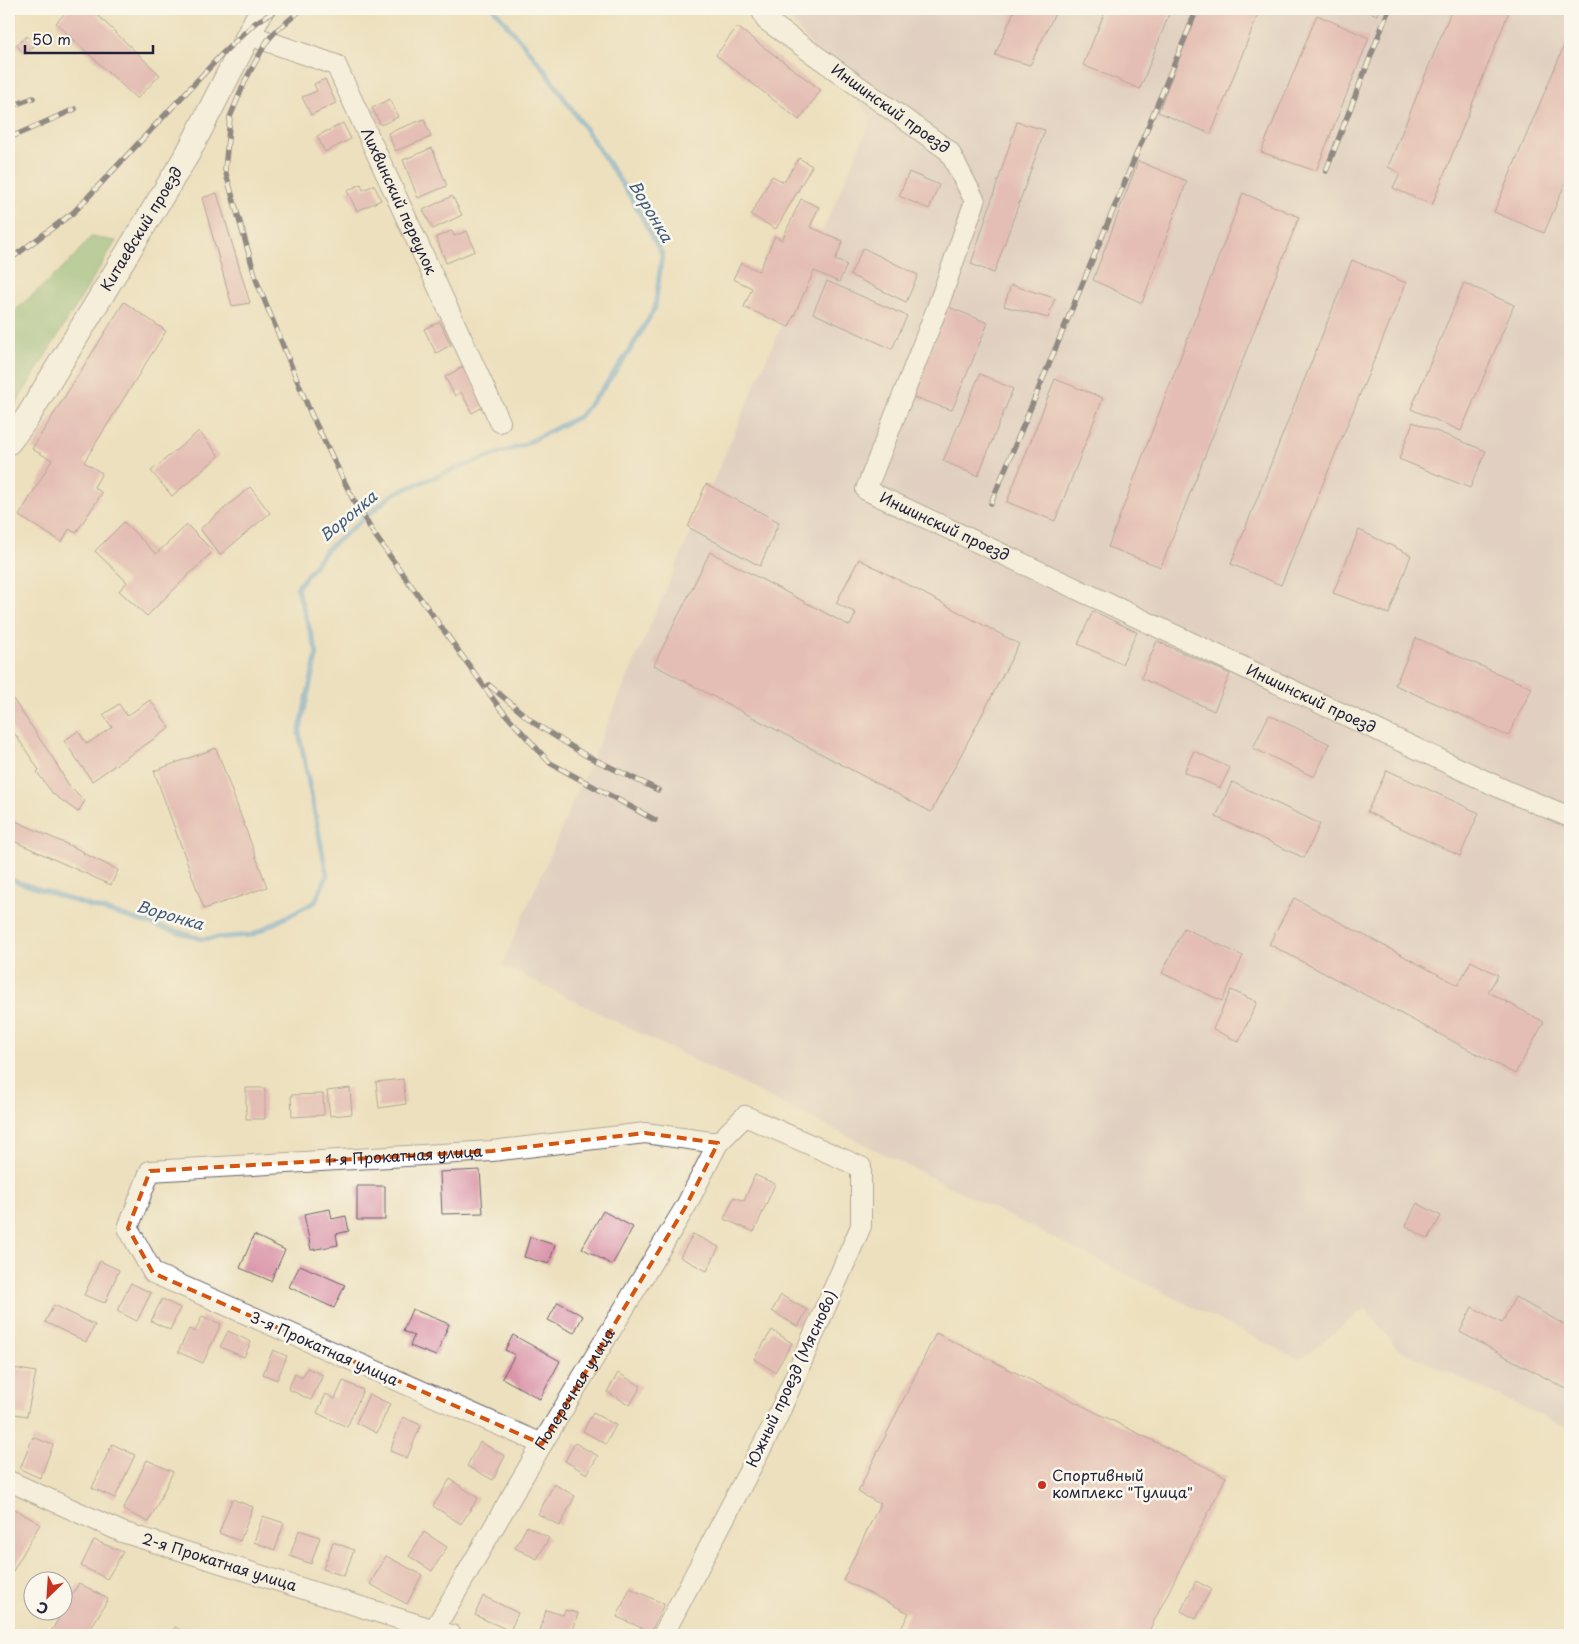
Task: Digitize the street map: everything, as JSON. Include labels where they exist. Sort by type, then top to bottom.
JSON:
[{"type":"street","name":"Китаевский проезд","points":[[9,442],[27,418],[188,154],[262,9]]},
{"type":"street","name":"Иншинский проезд","points":[[761,9],[766,20],[949,151],[975,201],[939,303],[866,490],[1500,788],[1570,817]]},
{"type":"street","name":"Лихвинский переулок","points":[[249,35],[336,65],[500,422]]},
{"type":"street","name":"Поперечная улица","points":[[439,1633],[542,1444],[686,1206],[718,1143],[745,1116],[861,1167]]},
{"type":"street","name":"1-я Прокатная улица","points":[[128,1228],[150,1171],[492,1151],[645,1133],[718,1143]]},
{"type":"street","name":"Южный проезд (Мясново)","points":[[663,1635],[777,1418],[861,1226],[861,1167]]},
{"type":"street","name":"3-я Прокатная улица","points":[[128,1228],[153,1273],[542,1444]]},
{"type":"street","name":"2-я Прокатная улица","points":[[9,1481],[122,1532],[439,1633]]},
{"type":"highlighted area","points":[[645,1133],[718,1143],[686,1206],[542,1444],[153,1273],[128,1228],[150,1171],[492,1151]]},
{"type":"shaded area","points":[[781,9],[1570,9],[1570,1429],[1398,1349],[1365,1308],[1300,1360],[502,965],[872,118]]},
{"type":"green space","points":[[91,237],[116,241],[9,415],[9,316],[69,262]]},
{"type":"building","points":[[69,9],[91,9],[160,75],[137,99],[56,23]]},
{"type":"building","points":[[1015,9],[1057,9],[1030,65],[995,55]]},
{"type":"building","points":[[1106,9],[1171,9],[1140,89],[1083,65]]},
{"type":"building","points":[[1199,9],[1260,9],[1211,134],[1158,112]]},
{"type":"building","points":[[1362,9],[1379,9],[1377,15]]},
{"type":"building","points":[[1452,9],[1510,9],[1432,205],[1393,188],[1400,173],[1388,167]]},
{"type":"building","points":[[1317,15],[1369,38],[1316,171],[1261,152]]},
{"type":"building","points":[[737,27],[821,90],[799,120],[716,55]]},
{"type":"building","points":[[1570,32],[1570,172],[1544,233],[1494,212]]},
{"type":"building","points":[[27,36],[35,45],[25,54],[16,45]]},
{"type":"building","points":[[325,79],[336,103],[311,115],[302,97],[317,91],[314,84]]},
{"type":"building","points":[[390,99],[398,117],[381,125],[372,108]]},
{"type":"building","points":[[424,119],[431,137],[395,151],[388,133]]},
{"type":"building","points":[[1017,122],[1045,130],[994,273],[971,264]]},
{"type":"building","points":[[343,123],[351,139],[325,152],[317,136]]},
{"type":"building","points":[[432,148],[447,186],[418,198],[403,160]]},
{"type":"building","points":[[799,158],[812,166],[776,229],[751,215],[772,176],[784,182]]},
{"type":"building","points":[[1138,161],[1187,181],[1142,303],[1093,280]]},
{"type":"building","points":[[909,172],[939,185],[929,209],[899,196]]},
{"type":"building","points":[[361,184],[363,190],[374,185],[381,200],[357,211],[347,191]]},
{"type":"building","points":[[217,193],[250,303],[232,306],[202,198]]},
{"type":"building","points":[[1243,193],[1299,217],[1161,567],[1108,547]]},
{"type":"building","points":[[452,196],[462,215],[433,229],[423,210]]},
{"type":"building","points":[[801,199],[819,207],[810,227],[843,241],[835,260],[847,265],[839,282],[814,271],[789,327],[744,307],[752,288],[733,279],[741,263],[759,271],[775,236],[782,240]]},
{"type":"building","points":[[452,231],[454,236],[467,231],[475,251],[446,263],[436,237]]},
{"type":"building","points":[[863,248],[918,275],[906,302],[850,275]]},
{"type":"building","points":[[1352,260],[1406,283],[1281,585],[1231,564]]},
{"type":"building","points":[[827,281],[907,316],[892,349],[813,313]]},
{"type":"building","points":[[1464,283],[1514,305],[1461,431],[1411,409]]},
{"type":"building","points":[[1011,285],[1055,298],[1048,318],[1004,306]]},
{"type":"building","points":[[124,302],[166,331],[84,462],[102,473],[94,487],[102,493],[76,533],[69,529],[62,542],[19,516],[52,460],[32,449]]},
{"type":"building","points":[[949,307],[988,323],[952,410],[912,397]]},
{"type":"building","points":[[440,322],[451,345],[436,353],[424,329]]},
{"type":"building","points":[[464,366],[486,405],[472,413],[461,392],[455,396],[445,377]]},
{"type":"building","points":[[980,374],[1013,389],[978,476],[943,461]]},
{"type":"building","points":[[1055,379],[1103,398],[1055,521],[1007,502]]},
{"type":"building","points":[[1413,422],[1486,451],[1470,488],[1399,459]]},
{"type":"building","points":[[199,431],[219,456],[172,496],[151,471]]},
{"type":"building","points":[[706,484],[779,522],[760,566],[688,527]]},
{"type":"building","points":[[250,487],[270,513],[220,555],[200,529]]},
{"type":"building","points":[[124,522],[156,554],[187,525],[213,551],[147,616],[119,591],[127,582],[95,551]]},
{"type":"building","points":[[1359,530],[1411,555],[1389,614],[1333,593]]},
{"type":"building","points":[[710,552],[850,626],[856,613],[836,603],[859,559],[1019,644],[931,812],[654,665]]},
{"type":"building","points":[[1093,611],[1137,632],[1122,664],[1078,644]]},
{"type":"building","points":[[1416,638],[1532,688],[1508,736],[1395,685]]},
{"type":"building","points":[[1157,641],[1230,674],[1214,711],[1141,678]]},
{"type":"building","points":[[9,693],[68,784],[85,801],[78,812],[53,794],[37,772],[39,770],[9,725]]},
{"type":"building","points":[[150,700],[170,728],[92,781],[64,741],[78,731],[87,744],[112,727],[103,715],[119,704],[127,716]]},
{"type":"building","points":[[1269,715],[1330,744],[1314,777],[1253,748]]},
{"type":"building","points":[[216,748],[267,887],[204,909],[154,771]]},
{"type":"building","points":[[1194,751],[1230,768],[1220,788],[1184,772]]},
{"type":"building","points":[[1387,770],[1479,813],[1460,856],[1367,812]]},
{"type":"building","points":[[1232,782],[1320,824],[1304,858],[1216,817]]},
{"type":"building","points":[[9,818],[84,852],[118,870],[111,885],[9,839]]},
{"type":"building","points":[[1294,898],[1458,985],[1471,961],[1498,975],[1488,992],[1544,1022],[1515,1074],[1269,944]]},
{"type":"building","points":[[1184,928],[1243,956],[1222,1001],[1162,973]]},
{"type":"building","points":[[1231,990],[1257,1002],[1239,1042],[1213,1029]]},
{"type":"building","points":[[403,1079],[406,1104],[379,1108],[376,1082]]},
{"type":"building","points":[[246,1088],[265,1088],[265,1119],[246,1119]]},
{"type":"building","points":[[350,1088],[352,1114],[330,1116],[327,1091]]},
{"type":"building","points":[[323,1094],[324,1115],[292,1117],[291,1095]]},
{"type":"building","points":[[480,1170],[483,1213],[442,1214],[440,1172]]},
{"type":"building","points":[[755,1175],[775,1184],[754,1232],[724,1219],[734,1197],[744,1201]]},
{"type":"building","points":[[357,1186],[385,1186],[385,1220],[357,1220]]},
{"type":"building","points":[[1417,1203],[1441,1216],[1428,1239],[1406,1226]]},
{"type":"building","points":[[330,1209],[332,1219],[346,1216],[349,1231],[336,1234],[338,1245],[311,1250],[304,1214]]},
{"type":"building","points":[[603,1211],[633,1227],[612,1265],[582,1248]]},
{"type":"building","points":[[693,1234],[719,1247],[707,1271],[680,1257]]},
{"type":"building","points":[[254,1235],[285,1250],[271,1281],[240,1268]]},
{"type":"building","points":[[530,1237],[555,1245],[549,1264],[524,1257]]},
{"type":"building","points":[[100,1261],[119,1270],[105,1303],[84,1295]]},
{"type":"building","points":[[300,1265],[345,1285],[334,1308],[289,1287]]},
{"type":"building","points":[[131,1283],[151,1293],[137,1321],[117,1311]]},
{"type":"building","points":[[781,1295],[807,1310],[798,1327],[772,1311]]},
{"type":"building","points":[[1515,1297],[1570,1328],[1570,1391],[1460,1332],[1472,1307],[1502,1323]]},
{"type":"building","points":[[162,1299],[180,1308],[170,1330],[151,1321]]},
{"type":"building","points":[[558,1302],[583,1316],[574,1333],[548,1320]]},
{"type":"building","points":[[54,1305],[95,1325],[86,1342],[45,1322]]},
{"type":"building","points":[[412,1309],[449,1324],[436,1356],[410,1346],[414,1336],[403,1331]]},
{"type":"building","points":[[202,1316],[221,1324],[203,1363],[178,1352],[189,1329],[195,1332]]},
{"type":"building","points":[[772,1330],[792,1343],[775,1372],[754,1359]]},
{"type":"building","points":[[228,1331],[251,1342],[244,1357],[220,1347]]},
{"type":"building","name":"Спортивный комплекс \"Тулица\"","points":[[936,1333],[1226,1477],[1147,1635],[898,1635],[909,1613],[843,1580],[880,1504],[858,1492]]},
{"type":"building","points":[[513,1335],[560,1361],[540,1399],[502,1378],[515,1355],[505,1350]]},
{"type":"building","points":[[273,1350],[287,1356],[277,1380],[263,1374]]},
{"type":"building","points":[[13,1368],[36,1372],[27,1416],[9,1413],[9,1389]]},
{"type":"building","points":[[307,1368],[323,1375],[311,1400],[288,1389],[295,1374],[302,1378]]},
{"type":"building","points":[[618,1373],[641,1386],[630,1405],[607,1392]]},
{"type":"building","points":[[343,1381],[363,1390],[347,1427],[317,1413],[326,1394],[335,1399]]},
{"type":"building","points":[[369,1394],[390,1404],[377,1433],[356,1423]]},
{"type":"building","points":[[593,1413],[616,1425],[606,1444],[583,1431]]},
{"type":"building","points":[[403,1417],[421,1425],[407,1458],[390,1451]]},
{"type":"building","points":[[33,1437],[53,1445],[40,1478],[20,1469]]},
{"type":"building","points":[[480,1442],[505,1456],[493,1480],[467,1466]]},
{"type":"building","points":[[575,1443],[598,1456],[587,1474],[565,1461]]},
{"type":"building","points":[[112,1444],[135,1455],[115,1498],[92,1488]]},
{"type":"building","points":[[147,1460],[173,1472],[149,1522],[123,1510]]},
{"type":"building","points":[[450,1479],[478,1498],[461,1524],[433,1506]]},
{"type":"building","points":[[554,1484],[575,1496],[560,1526],[538,1514]]},
{"type":"building","points":[[232,1499],[253,1507],[240,1541],[219,1533]]},
{"type":"building","points":[[13,1508],[40,1524],[9,1578],[9,1515]]},
{"type":"building","points":[[263,1516],[284,1523],[275,1550],[254,1542]]},
{"type":"building","points":[[527,1526],[549,1538],[537,1559],[515,1548]]},
{"type":"building","points":[[299,1530],[320,1537],[311,1564],[290,1556]]},
{"type":"building","points":[[424,1532],[447,1547],[432,1571],[409,1556]]},
{"type":"building","points":[[94,1540],[123,1552],[107,1579],[81,1566]]},
{"type":"building","points":[[333,1542],[354,1550],[344,1576],[323,1569]]},
{"type":"building","points":[[386,1556],[422,1575],[407,1604],[370,1584]]},
{"type":"building","points":[[1196,1581],[1211,1589],[1196,1619],[1181,1611]]},
{"type":"building","points":[[79,1583],[108,1599],[87,1635],[49,1635],[56,1622],[72,1622],[72,1595]]},
{"type":"building","points":[[630,1588],[664,1604],[651,1632],[617,1617]]},
{"type":"building","points":[[483,1596],[518,1613],[510,1631],[475,1615]]},
{"type":"building","points":[[546,1610],[563,1615],[565,1610],[578,1613],[572,1635],[539,1635]]},
{"type":"building","points":[[175,1627],[190,1635],[170,1635]]},
{"type":"waterway","name":"Воронка","points":[[9,879],[87,905],[202,939],[252,935],[315,902],[327,875],[299,733],[317,653],[297,588],[326,550],[393,494],[454,469],[523,445],[580,416],[604,387],[630,350],[655,308],[662,254],[632,199],[589,134],[544,69],[494,9]]},
{"type":"railway","points":[[9,260],[74,212],[224,52],[255,23],[278,9]]},
{"type":"railway","points":[[302,9],[267,41],[246,79],[230,117],[225,170],[257,282],[311,414],[353,499],[374,534],[499,707],[550,763],[655,820]]},
{"type":"railway","points":[[991,503],[1197,9]]},
{"type":"railway","points":[[1326,171],[1389,9]]},
{"type":"railway","points":[[9,107],[33,98]]},
{"type":"railway","points":[[9,138],[75,109]]},
{"type":"railway","points":[[489,685],[534,723],[585,755],[658,790]]},
{"type":"place","name":"Спортивный комплекс \"Тулица\"","points":[[1042,1485]]}]
